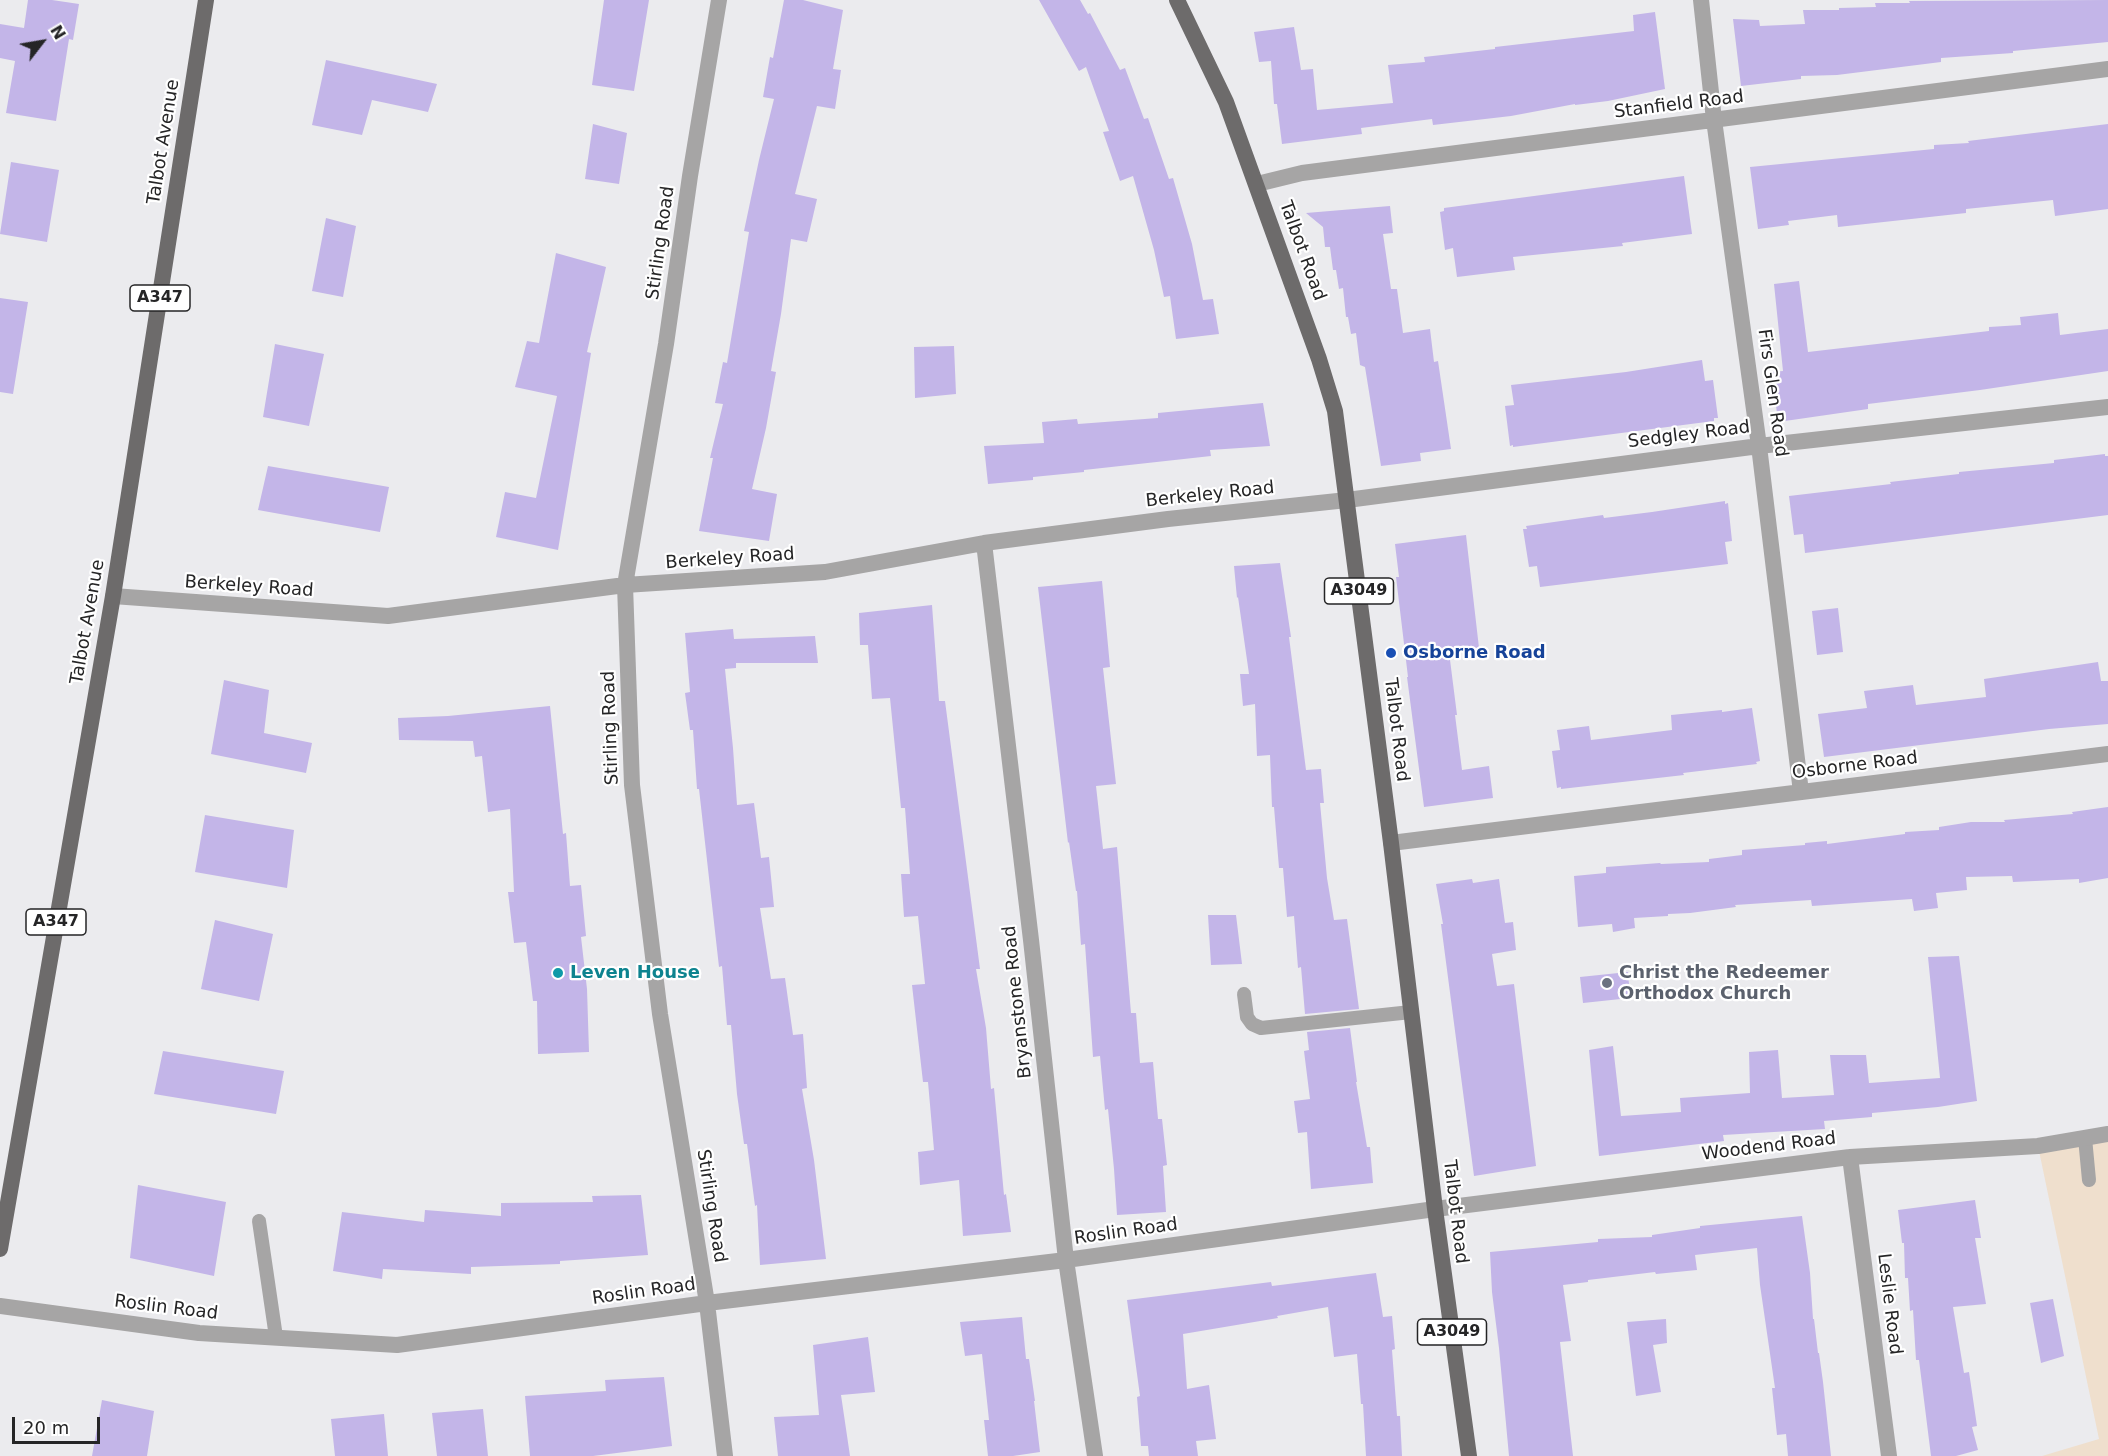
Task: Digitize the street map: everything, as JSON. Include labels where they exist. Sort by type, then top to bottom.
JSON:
[{"type":"main road","name":"Talbot Avenue","points":[[0,1249],[113,596],[206,0]]},
{"type":"main road","name":"Talbot Road","points":[[1177,0],[1226,102],[1319,358],[1335,411],[1391,843],[1435,1209],[1469,1456]]},
{"type":"street","name":"Stirling Road","points":[[719,0],[690,176],[666,345],[625,585],[632,785],[660,1014],[707,1303],[725,1456]]},
{"type":"street","name":"Firs Glen Road","points":[[1701,0],[1714,120],[1759,446],[1801,792]]},
{"type":"street","name":"Stanfield Road","points":[[1257,184],[1302,173],[2108,69]]},
{"type":"street","name":"Sedgley Road","points":[[1347,500],[1759,446],[2108,407]]},
{"type":"street","name":"Berkeley Road","points":[[113,596],[388,616],[625,585],[825,572],[984,543],[1168,519],[1347,500]]},
{"type":"street","name":"Bryanstone Road","points":[[984,543],[1066,1260],[1095,1456]]},
{"type":"street","name":"Osborne Road","points":[[1391,843],[2108,754]]},
{"type":"street","name":"Woodend Road","points":[[1435,1209],[1850,1157],[2038,1146],[2108,1134]]},
{"type":"street","name":"Leslie Road","points":[[1850,1157],[1888,1456]]},
{"type":"street","name":"Roslin Road","points":[[0,1306],[200,1333],[397,1345],[707,1303],[1066,1260],[1435,1209]]},
{"type":"lane","points":[[1244,994],[1247,1017],[1252,1024],[1261,1028],[1411,1012]]},
{"type":"lane","points":[[2085,1138],[2089,1180]]},
{"type":"lane","points":[[259,1221],[276,1337]]},
{"type":"shaded area","points":[[2108,1134],[2108,1456],[2042,1456],[2099,1439],[2038,1146]]},
{"type":"building","points":[[28,0],[52,0],[79,4],[73,40],[69,39],[56,121],[6,113],[15,61],[0,58],[0,24],[24,28]]},
{"type":"building","points":[[604,0],[649,0],[634,91],[592,85]]},
{"type":"building","points":[[784,0],[803,0],[843,10],[833,69],[841,70],[835,109],[817,106],[795,194],[817,199],[807,242],[791,239],[771,371],[776,372],[752,489],[777,494],[769,541],[699,531],[713,458],[710,458],[723,404],[715,403],[723,362],[727,363],[749,232],[744,231],[774,99],[763,97]]},
{"type":"building","points":[[1039,0],[1080,0],[1088,14],[1090,13],[1120,70],[1125,68],[1144,119],[1148,118],[1169,179],[1173,178],[1192,244],[1203,300],[1213,299],[1219,334],[1176,339],[1170,296],[1164,297],[1154,250],[1133,176],[1120,181],[1103,132],[1109,131],[1086,67],[1079,71]]},
{"type":"building","points":[[2108,0],[2108,42],[2013,51],[2013,53],[1941,58],[1941,62],[1837,75],[1801,76],[1801,79],[1741,86],[1733,19],[1759,20],[1760,26],[1805,24],[1803,10],[1876,7],[1875,3],[1910,3],[1909,1]]},
{"type":"building","points":[[1655,12],[1665,89],[1608,101],[1575,104],[1511,116],[1433,125],[1432,119],[1361,128],[1362,134],[1282,144],[1277,104],[1274,104],[1271,61],[1259,62],[1254,32],[1294,27],[1301,70],[1313,69],[1317,110],[1393,103],[1388,65],[1425,62],[1424,57],[1495,49],[1495,47],[1634,31],[1633,15]]},
{"type":"building","points":[[326,60],[437,84],[428,112],[372,100],[362,135],[312,125]]},
{"type":"building","points":[[593,124],[627,133],[619,184],[585,179]]},
{"type":"building","points":[[2108,124],[2108,209],[2055,216],[2053,200],[1966,209],[1966,213],[1838,227],[1837,215],[1788,221],[1789,225],[1758,229],[1750,167],[1934,149],[1934,145],[1969,143],[1968,141]]},
{"type":"building","points":[[11,162],[59,170],[47,242],[0,234]]},
{"type":"building","points":[[1684,176],[1692,234],[1622,243],[1623,246],[1513,257],[1515,270],[1457,277],[1453,248],[1445,250],[1440,212],[1444,211],[1444,208]]},
{"type":"building","points":[[1390,206],[1393,233],[1383,234],[1391,289],[1397,289],[1403,333],[1430,329],[1434,362],[1438,361],[1451,449],[1420,453],[1421,461],[1381,466],[1365,367],[1360,365],[1356,333],[1351,334],[1348,317],[1346,317],[1343,288],[1339,289],[1336,270],[1333,270],[1330,247],[1325,247],[1323,227],[1306,213]]},
{"type":"building","points":[[326,218],[356,226],[343,297],[312,291]]},
{"type":"building","points":[[556,253],[606,267],[587,352],[591,353],[558,550],[496,537],[505,492],[536,498],[557,396],[515,387],[527,341],[539,343]]},
{"type":"building","points":[[1799,281],[1808,352],[1989,331],[1989,327],[2021,325],[2020,317],[2058,313],[2060,335],[2108,329],[2108,371],[1868,404],[1868,409],[1778,422],[1772,372],[1783,371],[1774,284]]},
{"type":"building","points":[[0,298],[28,302],[13,394],[0,392]]},
{"type":"building","points":[[275,344],[324,354],[309,426],[263,417]]},
{"type":"building","points":[[954,346],[956,394],[915,398],[914,347]]},
{"type":"building","points":[[1702,360],[1705,381],[1713,380],[1718,418],[1714,418],[1714,421],[1510,446],[1505,406],[1514,405],[1511,385],[1626,372]]},
{"type":"building","points":[[1263,403],[1270,446],[1210,450],[1211,456],[1084,470],[1084,472],[1033,477],[1033,480],[988,484],[984,446],[1044,443],[1042,422],[1077,419],[1078,424],[1158,418],[1158,413]]},
{"type":"building","points":[[2105,454],[2108,456],[2108,515],[1805,553],[1803,534],[1794,535],[1789,496],[1891,484],[1890,482],[1959,474],[1959,472],[2054,463],[2054,460]]},
{"type":"building","points":[[268,466],[389,487],[380,532],[258,510]]},
{"type":"building","points":[[1725,501],[1725,504],[1728,503],[1732,541],[1725,542],[1728,564],[1540,587],[1537,566],[1529,567],[1523,529],[1527,529],[1526,526],[1603,515],[1604,518],[1652,512]]},
{"type":"building","points":[[1466,535],[1479,648],[1449,652],[1457,715],[1455,715],[1462,770],[1489,766],[1493,798],[1424,807],[1407,677],[1396,577],[1399,577],[1395,544]]},
{"type":"building","points":[[1280,563],[1306,770],[1321,769],[1324,803],[1320,803],[1327,878],[1334,920],[1347,919],[1359,1009],[1305,1014],[1301,967],[1298,968],[1294,916],[1287,917],[1283,868],[1279,868],[1274,807],[1272,807],[1270,755],[1257,756],[1255,704],[1243,706],[1240,674],[1249,674],[1234,566]]},
{"type":"building","points":[[1102,581],[1110,667],[1103,668],[1116,784],[1096,786],[1103,849],[1117,847],[1131,1013],[1136,1013],[1140,1063],[1153,1062],[1158,1119],[1162,1119],[1167,1165],[1163,1166],[1166,1212],[1117,1215],[1108,1109],[1105,1110],[1100,1056],[1093,1057],[1085,944],[1081,945],[1077,891],[1068,843],[1038,587]]},
{"type":"building","points":[[932,605],[939,701],[945,701],[980,969],[976,969],[986,1028],[991,1089],[994,1088],[1004,1195],[1006,1194],[1011,1232],[963,1236],[959,1180],[920,1185],[918,1152],[934,1150],[928,1082],[923,1082],[912,985],[925,984],[918,916],[904,917],[901,874],[910,874],[905,808],[901,808],[890,698],[872,699],[868,645],[860,645],[859,613]]},
{"type":"building","points":[[1838,608],[1843,652],[1817,655],[1812,611]]},
{"type":"building","points":[[733,629],[734,639],[815,636],[818,663],[736,663],[736,668],[725,669],[737,805],[754,803],[761,858],[769,857],[774,907],[760,908],[771,979],[785,978],[793,1035],[803,1034],[807,1088],[802,1089],[814,1160],[826,1259],[760,1265],[757,1205],[755,1206],[747,1144],[744,1144],[731,1025],[727,1025],[722,966],[719,967],[699,789],[697,789],[693,730],[690,730],[685,693],[690,692],[685,633]]},
{"type":"building","points":[[2098,662],[2101,681],[2108,681],[2108,724],[2049,729],[1824,757],[1818,714],[1867,708],[1864,691],[1913,685],[1916,705],[1986,697],[1984,679]]},
{"type":"building","points":[[224,680],[269,690],[264,733],[312,743],[306,773],[211,754]]},
{"type":"building","points":[[550,706],[563,834],[566,833],[570,886],[581,885],[586,936],[581,937],[587,989],[589,1052],[538,1054],[537,1001],[533,1001],[526,942],[514,943],[508,892],[514,892],[510,809],[488,812],[482,756],[475,757],[473,741],[399,740],[398,718],[448,716]]},
{"type":"building","points":[[1752,708],[1760,761],[1756,762],[1757,764],[1683,773],[1684,775],[1557,788],[1552,751],[1560,750],[1557,730],[1589,726],[1591,740],[1672,730],[1671,715]]},
{"type":"building","points":[[2108,807],[2108,878],[2079,883],[2079,879],[2013,882],[2012,876],[1966,877],[1967,890],[1936,893],[1938,908],[1914,911],[1912,899],[1812,906],[1811,900],[1735,905],[1736,907],[1668,914],[1668,916],[1634,918],[1635,928],[1613,932],[1612,924],[1578,927],[1574,876],[1606,873],[1606,867],[1709,862],[1709,859],[1742,855],[1742,850],[1827,841],[1827,844],[1905,834],[1905,832],[1939,830],[1939,827],[1971,822],[2005,822],[2004,820],[2073,814],[2072,812]]},
{"type":"building","points":[[205,815],[294,830],[287,888],[195,872]]},
{"type":"building","points":[[1472,879],[1473,883],[1499,879],[1505,923],[1513,922],[1516,950],[1492,954],[1497,986],[1514,984],[1536,1166],[1474,1176],[1436,884]]},
{"type":"building","points":[[1208,915],[1236,915],[1242,964],[1211,965]]},
{"type":"building","points":[[215,920],[273,934],[259,1001],[201,989]]},
{"type":"building","points":[[1959,956],[1977,1101],[1872,1113],[1872,1117],[1824,1121],[1825,1129],[1723,1135],[1724,1141],[1599,1156],[1589,1050],[1613,1046],[1621,1116],[1681,1112],[1680,1098],[1750,1093],[1749,1052],[1778,1050],[1782,1098],[1834,1095],[1830,1055],[1866,1055],[1869,1083],[1940,1078],[1928,957]]},
{"type":"building","points":[[1628,972],[1630,998],[1583,1003],[1580,977]]},
{"type":"building","points":[[1350,1028],[1356,1082],[1367,1147],[1370,1147],[1373,1183],[1311,1189],[1307,1132],[1298,1133],[1294,1101],[1310,1099],[1304,1051],[1309,1050],[1307,1032]]},
{"type":"building","points":[[163,1051],[284,1071],[276,1114],[154,1094]]},
{"type":"building","points":[[138,1185],[226,1202],[214,1276],[130,1258]]},
{"type":"building","points":[[641,1195],[648,1255],[560,1261],[560,1264],[471,1267],[471,1274],[383,1269],[382,1279],[333,1271],[342,1212],[424,1222],[425,1210],[501,1216],[501,1203],[593,1202],[592,1196]]},
{"type":"building","points":[[1975,1200],[1981,1238],[1975,1238],[1986,1304],[1953,1307],[1964,1373],[1969,1372],[1977,1426],[1972,1427],[1978,1450],[1956,1456],[1931,1456],[1919,1360],[1916,1360],[1913,1310],[1910,1311],[1908,1278],[1905,1278],[1904,1243],[1902,1243],[1898,1210]]},
{"type":"building","points":[[1802,1216],[1831,1456],[1788,1456],[1786,1434],[1777,1435],[1772,1388],[1775,1388],[1757,1248],[1695,1255],[1697,1270],[1656,1274],[1655,1272],[1563,1285],[1571,1341],[1560,1342],[1573,1456],[1509,1456],[1490,1252],[1598,1242],[1598,1239],[1652,1237],[1652,1235],[1700,1228],[1700,1226]]},
{"type":"building","points":[[1376,1273],[1383,1317],[1392,1316],[1395,1349],[1392,1350],[1402,1456],[1366,1456],[1357,1354],[1334,1357],[1328,1307],[1183,1334],[1187,1389],[1209,1385],[1216,1439],[1196,1441],[1198,1456],[1149,1456],[1148,1446],[1141,1446],[1137,1397],[1140,1396],[1127,1300],[1271,1282],[1272,1286]]},
{"type":"building","points":[[2053,1299],[2064,1356],[2041,1363],[2030,1303]]},
{"type":"building","points":[[1022,1317],[1040,1452],[1013,1456],[988,1456],[984,1420],[989,1420],[982,1354],[965,1356],[960,1322]]},
{"type":"building","points":[[1666,1319],[1667,1343],[1653,1345],[1661,1392],[1636,1396],[1627,1322]]},
{"type":"building","points":[[868,1337],[875,1392],[841,1395],[850,1456],[778,1456],[774,1417],[819,1415],[813,1345]]},
{"type":"building","points":[[664,1377],[672,1446],[593,1456],[530,1456],[525,1396],[606,1391],[605,1380]]},
{"type":"building","points":[[102,1400],[154,1411],[147,1456],[92,1456]]},
{"type":"building","points":[[483,1409],[488,1456],[437,1456],[432,1413]]},
{"type":"building","points":[[384,1414],[388,1456],[335,1456],[331,1419]]},
{"type":"place","name":"Osborne Road","points":[[1391,653]]},
{"type":"place","name":"Leven House","points":[[558,973]]},
{"type":"place","name":"Christ the Redeemer Orthodox Church","points":[[1607,983]]}]
